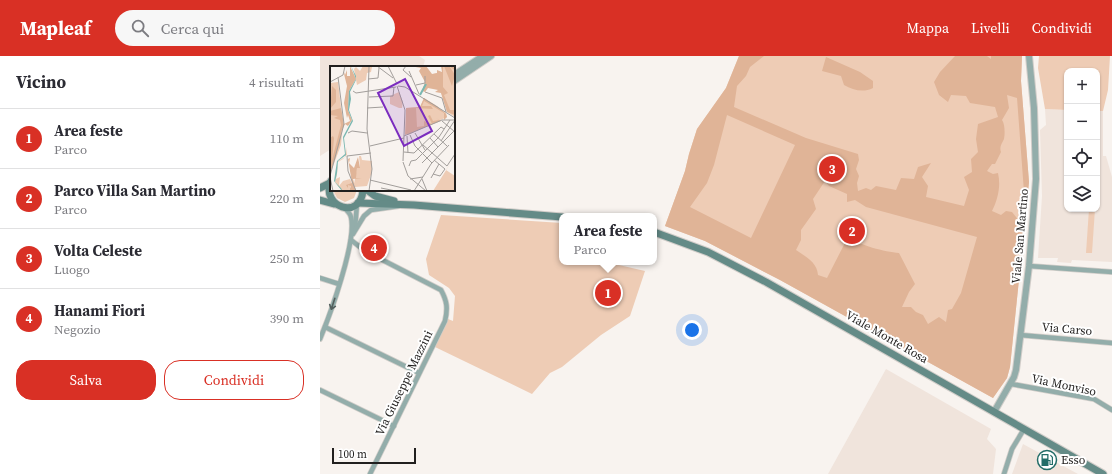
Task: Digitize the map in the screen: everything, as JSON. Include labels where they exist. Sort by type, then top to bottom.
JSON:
[{"type":"main road","points":[[320,188],[330,182]]},
{"type":"main road","points":[[330,182],[329,194],[334,204]]},
{"type":"main road","points":[[357,204],[362,196],[363,191]]},
{"type":"main road","points":[[368,191],[378,197],[414,205]]},
{"type":"main road","points":[[320,200],[344,208],[357,204],[406,204],[559,217]]},
{"type":"main road","name":"Viale Monte Rosa","points":[[657,233],[690,244],[744,270],[1103,474]]},
{"type":"street","points":[[455,74],[483,56]]},
{"type":"street","points":[[455,80],[492,56]]},
{"type":"street","name":"Viale San Martino","points":[[994,412],[1011,384],[1016,370],[1029,266],[1036,179],[1034,108],[1028,56]]},
{"type":"street","points":[[355,230],[357,204]]},
{"type":"street","points":[[320,339],[339,284],[355,230],[371,210],[394,208],[406,204]]},
{"type":"street","points":[[344,208],[351,216],[352,237]]},
{"type":"street","name":"Via Giuseppe Mazzini","points":[[352,237],[365,251],[431,283],[441,290],[446,299],[448,309],[445,321],[370,474]]},
{"type":"street","points":[[1029,266],[1112,272]]},
{"type":"street","points":[[320,278],[339,284]]},
{"type":"street","points":[[325,327],[419,373]]},
{"type":"street","name":"Via Carso","points":[[1020,335],[1112,343]]},
{"type":"street","name":"Via Monviso","points":[[1011,384],[1094,399],[1112,410]]},
{"type":"street","points":[[320,390],[394,426]]},
{"type":"street","points":[[1004,474],[1012,449],[1024,429]]},
{"type":"shaded area","points":[[320,56],[419,56],[425,60],[423,66],[330,66],[330,150],[320,156]]},
{"type":"shaded area","points":[[739,56],[1022,56],[1021,81],[1029,182],[1010,367],[1007,378],[993,398],[780,280],[705,241],[665,226],[685,171],[697,129],[726,88]]},
{"type":"shaded area","points":[[739,56],[764,56],[750,67],[746,76],[737,86],[734,107],[806,138],[858,154],[859,160],[856,169],[859,176],[857,183],[858,191],[866,188],[871,190],[876,186],[896,190],[901,178],[914,179],[918,167],[931,163],[922,177],[928,186],[926,197],[964,206],[969,190],[964,177],[972,172],[971,159],[978,152],[976,139],[978,124],[998,117],[995,107],[970,103],[966,96],[951,95],[948,102],[939,95],[934,82],[940,72],[955,56],[987,56],[991,59],[991,56],[1022,56],[1021,81],[1029,182],[1010,367],[1007,378],[993,398],[780,280],[705,241],[665,226],[685,171],[697,129],[726,88]],"holes":[[[1007,95],[1017,98],[1024,192],[1020,222],[1012,212],[1006,211],[1001,215],[992,211],[996,202],[999,178],[998,173],[993,174],[987,171],[992,164],[995,164],[1001,152],[1000,150],[1005,134],[1002,120],[1009,108]],[[727,115],[795,145],[751,238],[690,207],[707,183],[714,165]],[[825,181],[829,186],[847,194],[847,202],[855,200],[866,207],[977,237],[961,293],[952,309],[948,310],[946,322],[939,317],[928,324],[923,315],[916,312],[911,307],[902,307],[909,292],[915,284],[899,253],[872,248],[848,237],[827,278],[818,275],[816,267],[813,263],[796,250],[801,240],[801,230],[816,209],[813,199]]]},
{"type":"shaded area","points":[[1039,56],[1110,56],[1108,90],[1103,111],[1100,111],[1100,68],[1064,68],[1064,110],[1045,109],[1038,68]]},
{"type":"shaded area","points":[[826,57],[860,72],[873,81],[873,88],[862,91],[851,88],[844,85],[841,76],[822,71]]},
{"type":"shaded area","points":[[1045,109],[1064,110],[1064,212],[1100,212],[1100,111],[1103,111],[1103,156],[1106,156],[1112,177],[1112,262],[1072,260],[1071,263],[1057,262],[1058,258],[1038,258],[1042,196],[1040,130],[1046,125]]},
{"type":"shaded area","points":[[334,191],[357,191],[354,198],[345,202],[337,198]]},
{"type":"shaded area","points":[[1089,212],[1095,212],[1092,253],[1086,253]]},
{"type":"shaded area","points":[[441,215],[559,223],[559,265],[619,265],[645,271],[630,316],[601,335],[562,367],[550,373],[532,394],[435,347],[448,319],[453,321],[455,296],[449,288],[429,275],[426,259]]},
{"type":"shaded area","points":[[886,369],[991,429],[987,439],[996,449],[993,474],[828,474]]},
{"type":"shaded area","points":[[1023,444],[1078,474],[1012,474]]},
{"type":"place","name":"Volta Celeste","points":[[832,169]]},
{"type":"place","name":"Parco Villa San Martino","points":[[852,231]]},
{"type":"place","name":"Hanami Fiori","points":[[374,248]]},
{"type":"place","name":"Area feste","points":[[608,293]]},
{"type":"place","name":"Esso","points":[[1047,460]]}]
